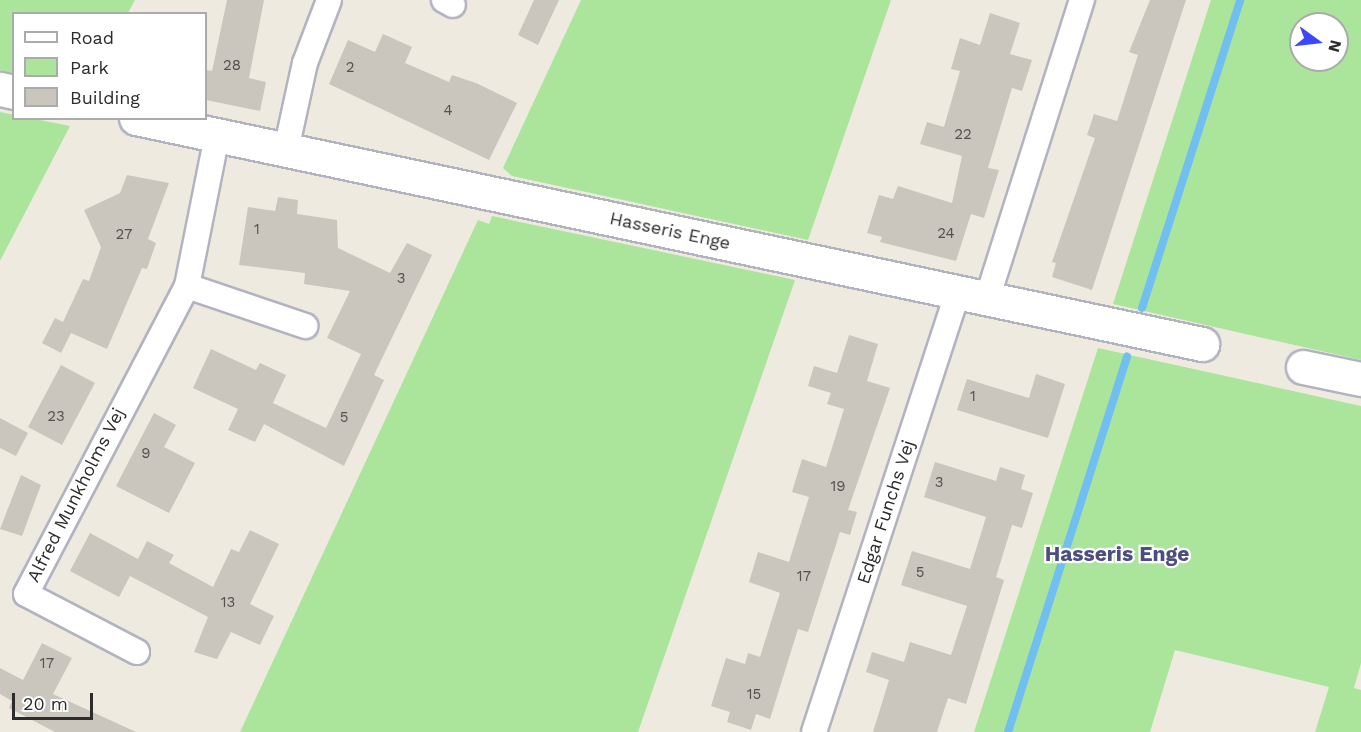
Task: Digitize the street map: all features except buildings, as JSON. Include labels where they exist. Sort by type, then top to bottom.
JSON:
[{"type":"street","points":[[286,150],[304,63],[329,0]]},
{"type":"street","name":"Edgar Funchs Vej","points":[[814,732],[1082,0]]},
{"type":"street","name":"Hasseris Enge","points":[[145,120],[1202,344]]},
{"type":"street","name":"Alfred Munkholms Vej","points":[[137,652],[26,594],[187,286],[217,136]]},
{"type":"street","points":[[187,286],[305,326]]},
{"type":"street","points":[[1303,367],[1361,379]]},
{"type":"green space","points":[[0,0],[135,0],[129,12],[12,12],[12,73],[0,70]]},
{"type":"green space","points":[[581,0],[891,0],[808,240],[512,176],[503,168]]},
{"type":"green space","points":[[1211,0],[1361,0],[1361,360],[1113,304]]},
{"type":"green space","points":[[0,112],[12,114],[12,120],[40,120],[70,126],[0,261]]},
{"type":"green space","points":[[492,216],[795,280],[638,732],[240,732],[478,220],[489,224]]},
{"type":"green space","points":[[1098,348],[1361,406],[1361,663],[1354,688],[1361,690],[1361,732],[1315,732],[1329,687],[1175,650],[1150,732],[974,732]]},
{"type":"waterway","points":[[1142,308],[1240,0]]},
{"type":"waterway","points":[[1008,732],[1127,356]]},
{"type":"district","name":"Hasseris Enge","points":[[1117,554]]}]
